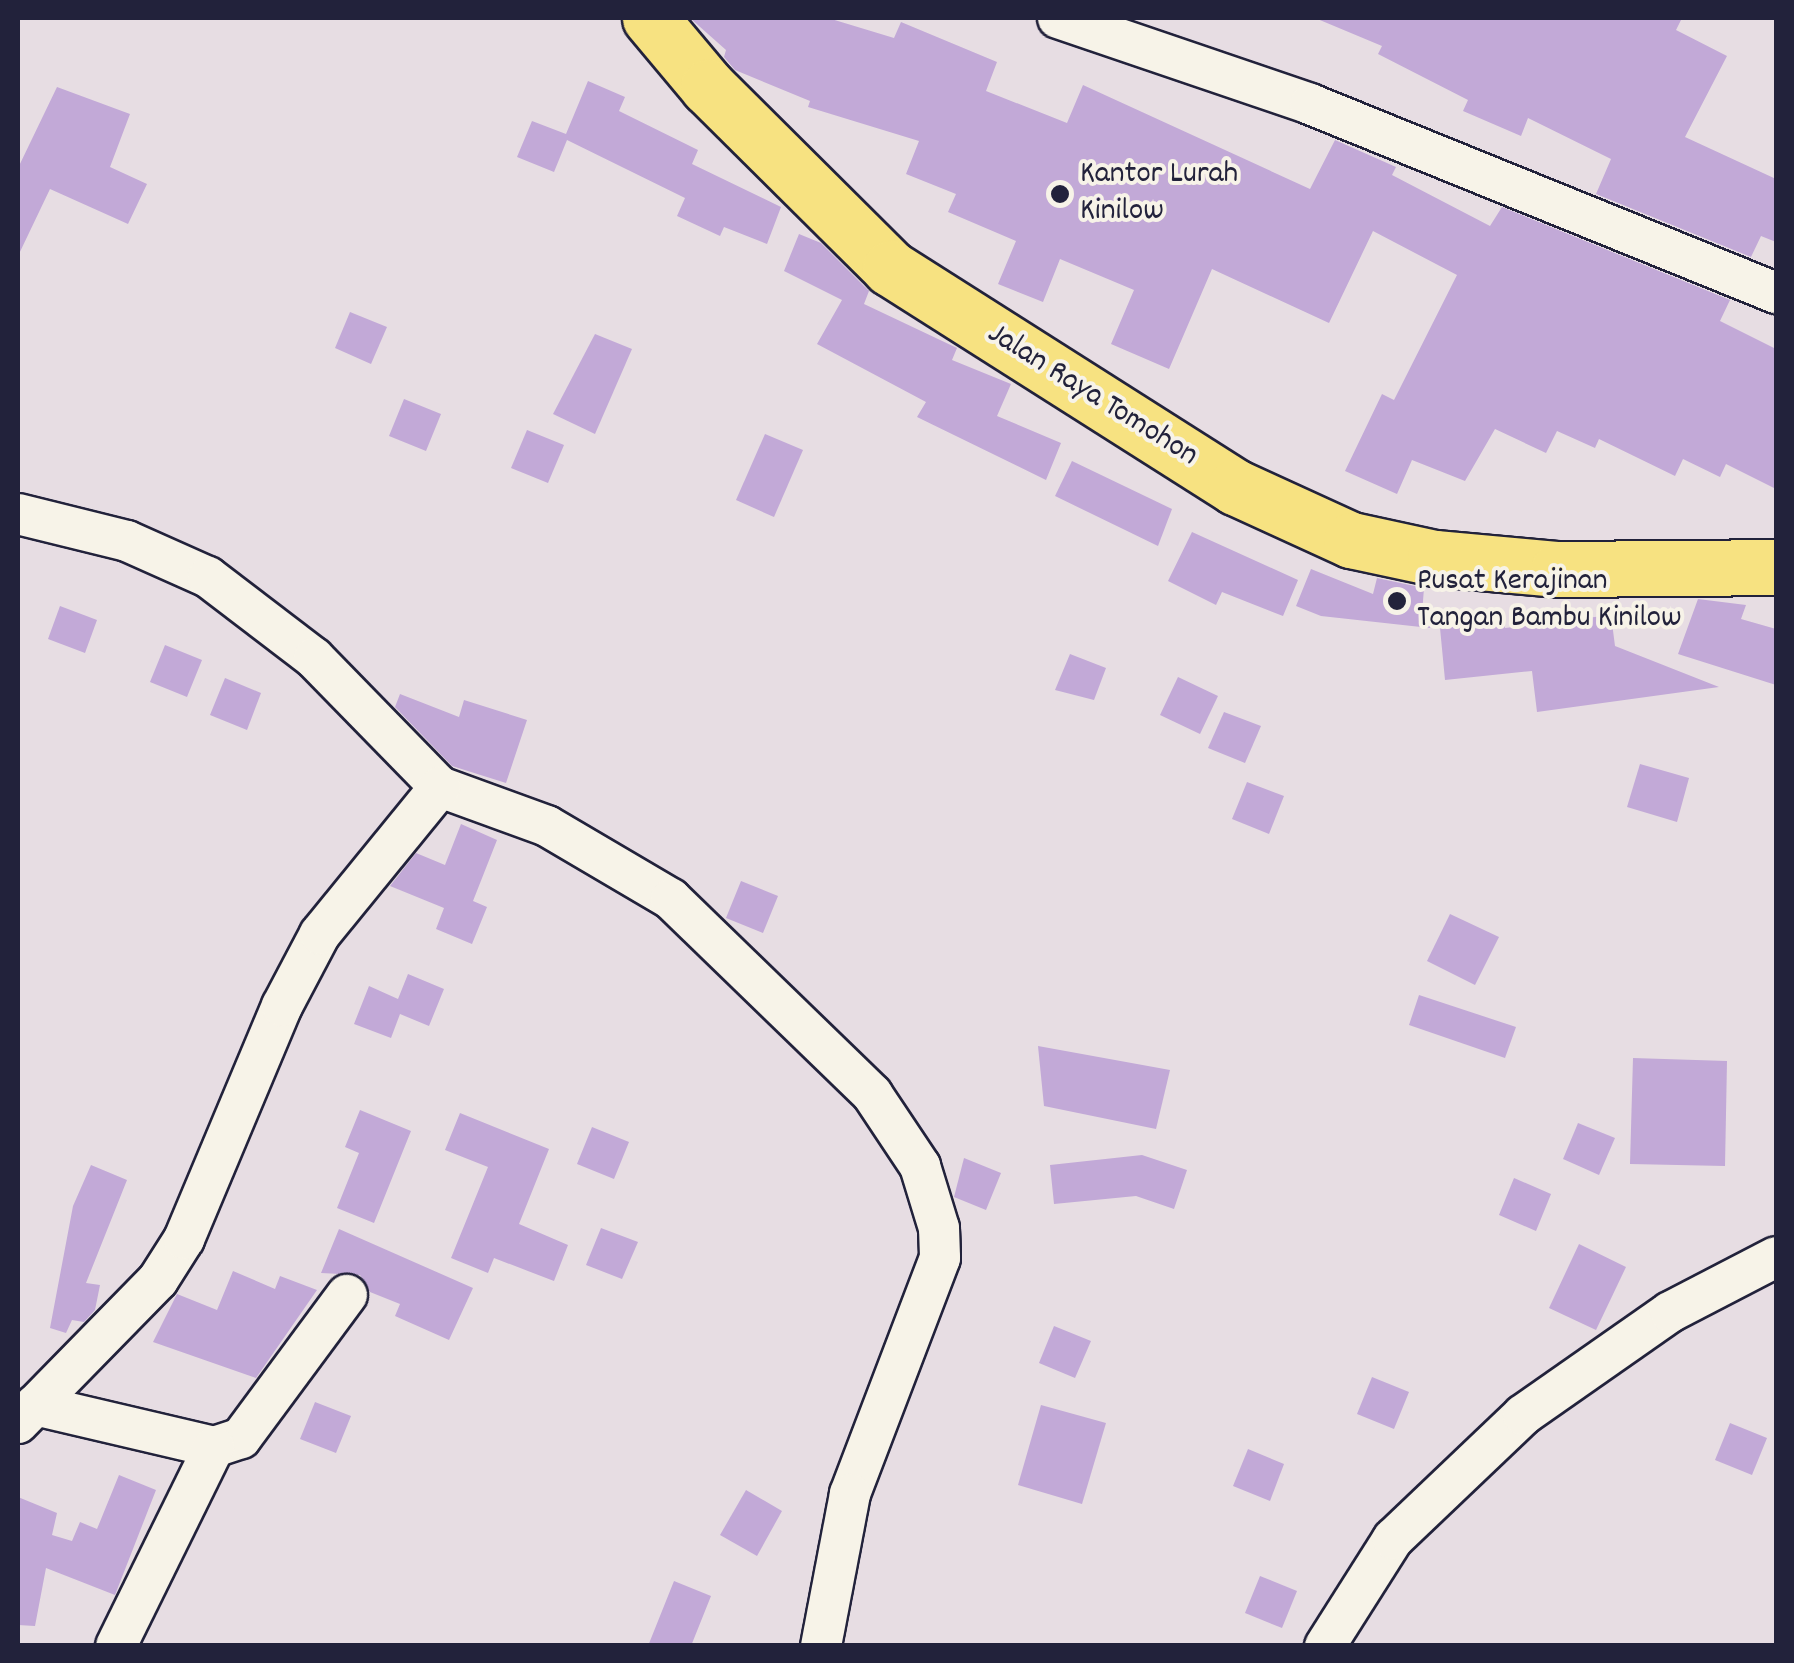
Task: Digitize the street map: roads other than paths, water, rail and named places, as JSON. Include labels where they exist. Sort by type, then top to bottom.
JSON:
[{"type":"highway","name":"Jalan Raya Tomohon","points":[[650,18],[708,87],[890,268],[1235,487],[1351,540],[1435,558],[1639,568],[1776,567]]},
{"type":"street","points":[[1058,18],[1310,104],[1776,293]]},
{"type":"street","points":[[18,514],[127,541],[208,577],[314,658],[440,787],[547,826],[671,899],[872,1094],[920,1166],[939,1228],[940,1258],[850,1494],[821,1646]]},
{"type":"street","points":[[26,1414],[158,1280],[184,1238],[282,1006],[320,934],[440,787]]},
{"type":"street","points":[[1325,1646],[1393,1539],[1524,1415],[1670,1312],[1776,1257]]},
{"type":"street","points":[[26,1414],[214,1447],[240,1438],[347,1294]]},
{"type":"street","points":[[116,1646],[214,1447]]},
{"type":"place","name":"Kantor Lurah Kinilow","points":[[1060,194]]},
{"type":"place","name":"Pusat Kerajinan Tangan Bambu Kinilow","points":[[1397,601]]}]
